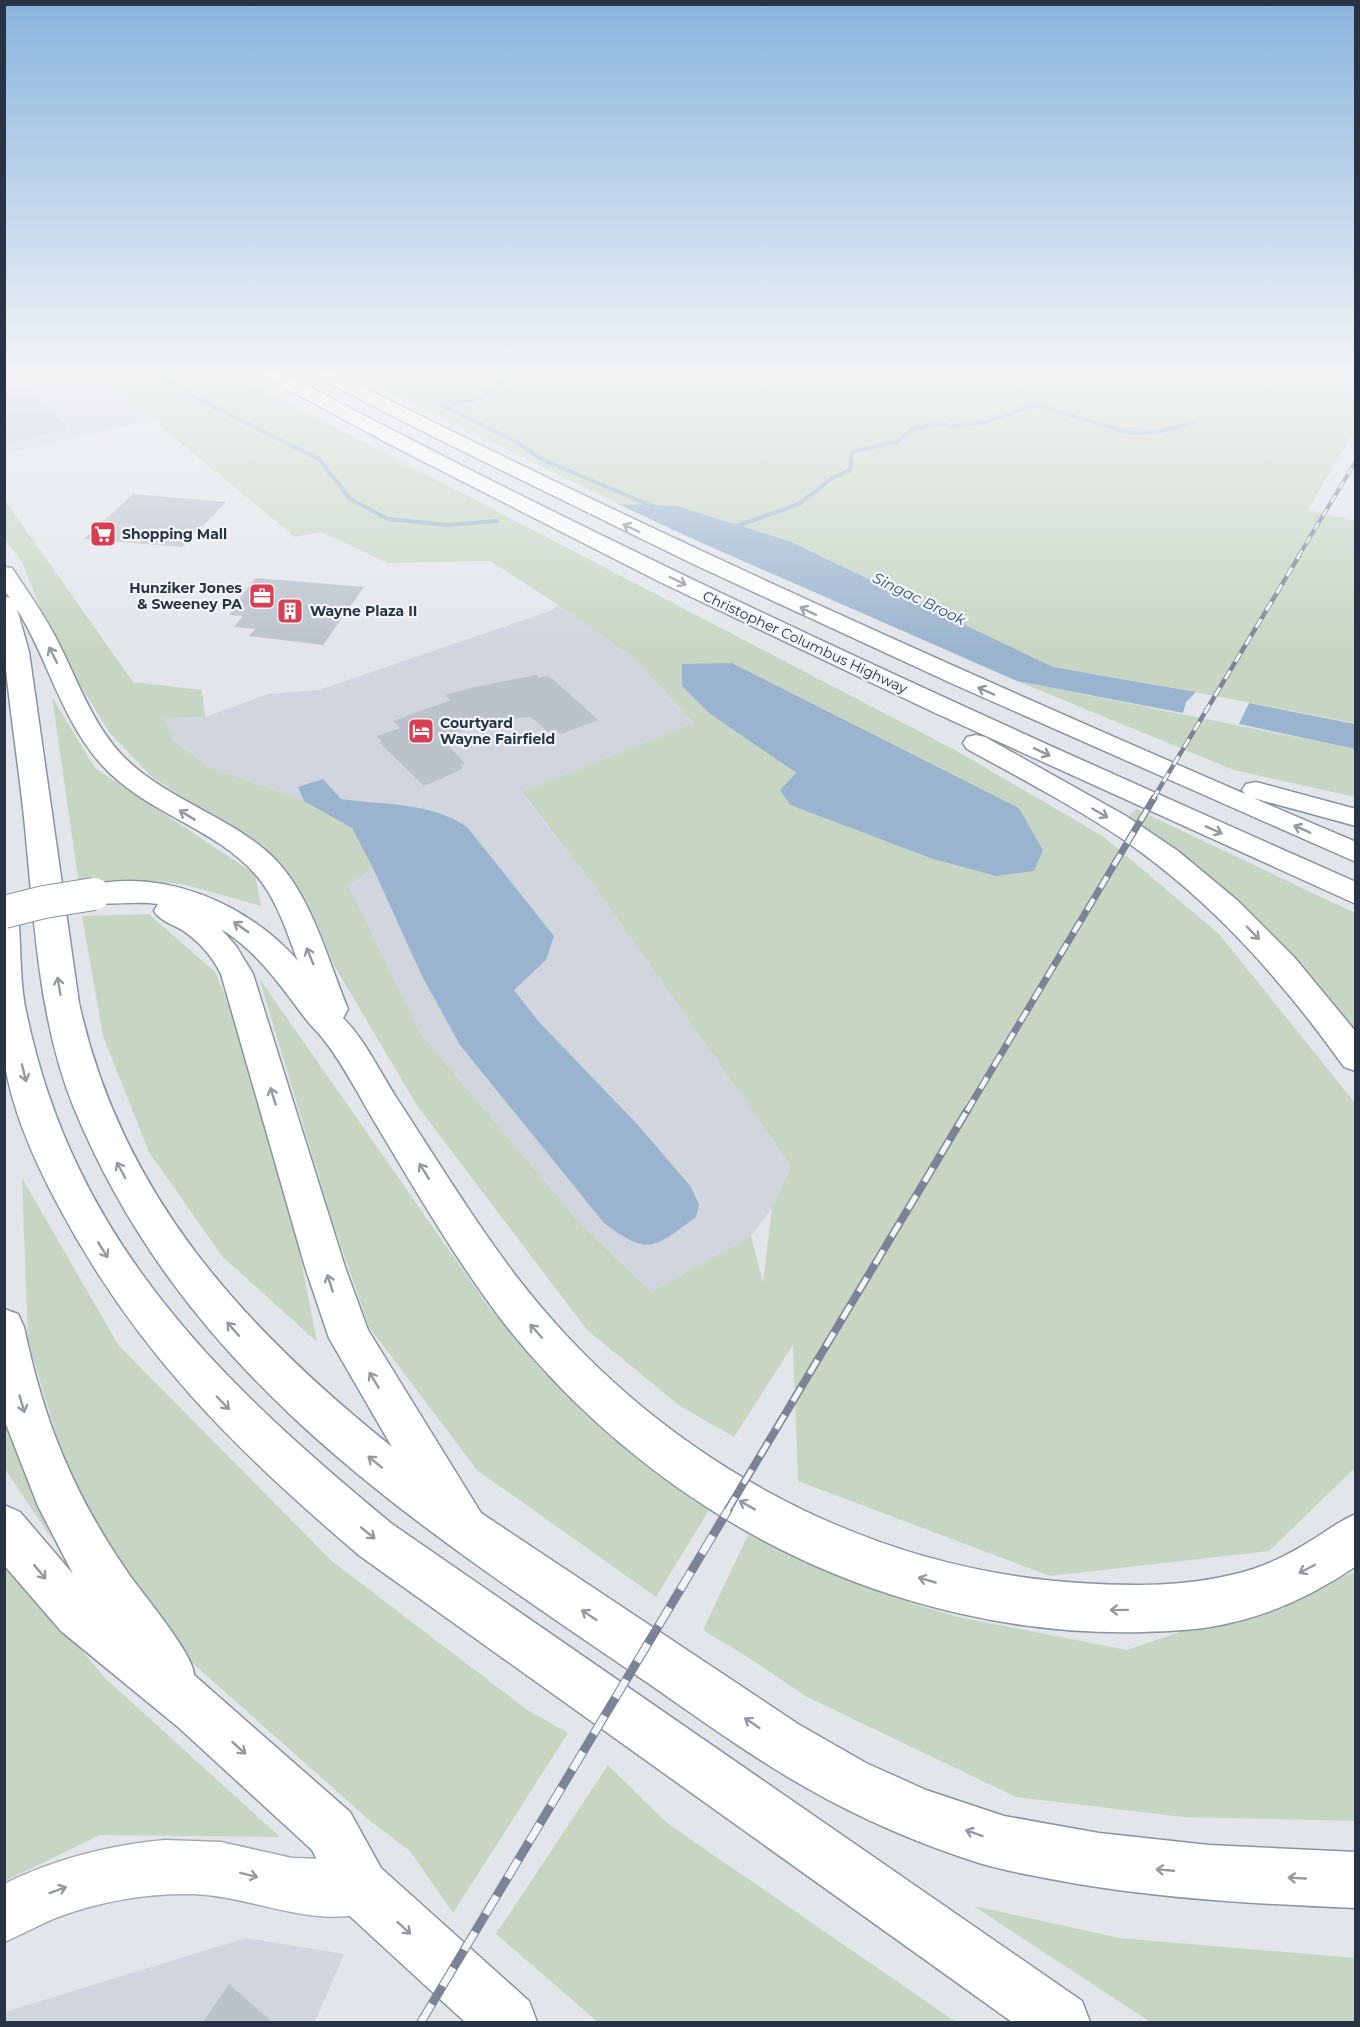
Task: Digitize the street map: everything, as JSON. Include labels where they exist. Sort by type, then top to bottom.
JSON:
[{"type":"main road","name":"Christopher Columbus Highway","points":[[442,464],[704,594],[983,725],[1356,894]]},
{"type":"main road","name":"Christopher Columbus Highway","points":[[499,464],[656,540],[1039,714],[1356,853]]},
{"type":"main road","points":[[4,573],[38,625],[94,736],[111,759],[138,783],[255,856],[269,871],[290,907],[334,1012],[336,1031]]},
{"type":"main road","points":[[704,594],[1049,783],[1135,835],[1188,874],[1240,919],[1291,973],[1356,1058]]},
{"type":"main road","points":[[4,603],[13,630],[19,663],[65,1025],[76,1065],[110,1149],[164,1241],[199,1288],[240,1336],[316,1414],[394,1478],[471,1536],[800,1755],[864,1789],[931,1817],[1004,1843],[1150,1869],[1356,1881]]},
{"type":"main road","points":[[1039,714],[1250,788],[1356,818]]},
{"type":"main road","points":[[4,912],[44,902],[94,894],[121,891],[151,892],[175,897],[218,912],[252,935],[281,962],[301,987],[320,1017],[336,1031],[470,1244],[522,1316],[576,1374],[631,1425],[719,1490],[774,1521],[888,1569],[963,1591],[1017,1601],[1092,1609],[1134,1609],[1236,1598],[1288,1579],[1334,1554],[1356,1537]]},
{"type":"main road","points":[[94,894],[147,904],[187,920],[213,938],[231,961],[237,974],[325,1267],[350,1338],[471,1536]]},
{"type":"main road","points":[[4,926],[7,1021],[42,1130],[62,1178],[89,1228],[122,1281],[161,1334],[255,1437],[312,1489],[376,1540],[1061,2022]]},
{"type":"main road","points":[[4,1327],[20,1399],[54,1492],[78,1539],[108,1586],[196,1709]]},
{"type":"main road","points":[[4,1528],[42,1575],[78,1614],[196,1709],[332,1831],[361,1888],[508,2022]]},
{"type":"main road","points":[[4,1914],[57,1890],[101,1876],[142,1869],[184,1866],[224,1869],[292,1886],[361,1888]]},
{"type":"shaded area","points":[[559,605],[635,659],[694,723],[522,793],[598,891],[791,1166],[772,1208],[751,1236],[651,1292],[580,1223],[420,1033],[304,801],[209,767],[174,742],[164,718],[205,717],[268,694],[319,690],[550,611]]},
{"type":"shaded area","points":[[246,1938],[344,1954],[315,2022],[5,2022],[5,2012]]},
{"type":"green space","points":[[206,464],[405,464],[955,750],[1104,837],[1219,934],[1355,1103],[1355,1468],[1269,1551],[1050,1576],[798,1481],[793,1345],[734,1437],[680,1406],[587,1330],[416,1104],[334,965],[310,908],[278,862],[251,840],[153,778],[109,732],[53,640],[22,562],[5,539],[4,499],[133,682],[202,690],[205,717],[164,718],[174,742],[209,767],[304,801],[352,828],[373,868],[348,885],[420,1033],[580,1223],[651,1292],[751,1236],[763,1282],[772,1208],[791,1166],[598,891],[522,792],[694,723],[635,659],[559,605],[490,561],[388,563],[321,532],[295,537]],"holes":[[[732,663],[1019,808],[1043,851],[996,876],[933,859],[790,805],[780,790],[797,774],[709,713],[682,686]]]},
{"type":"green space","points":[[536,464],[1335,464],[1308,510],[1355,521],[1355,723],[1053,667],[789,541],[677,506],[618,504]]},
{"type":"green space","points":[[1017,681],[1355,749],[1355,797],[1234,770]]},
{"type":"green space","points":[[52,697],[95,768],[255,874],[261,906],[182,884],[142,881],[79,885]]},
{"type":"green space","points":[[1136,809],[1355,913],[1355,1037],[1127,819]]},
{"type":"green space","points":[[149,914],[216,973],[256,1076],[299,1250],[317,1342],[222,1256],[149,1152],[103,1036],[82,916]]},
{"type":"green space","points":[[259,978],[488,1306],[541,1370],[668,1479],[712,1505],[656,1597],[477,1470],[369,1327],[331,1217]]},
{"type":"green space","points":[[22,1178],[119,1346],[333,1562],[526,1709],[568,1733],[453,1913],[410,1851],[369,1820],[189,1660],[80,1512],[28,1341]]},
{"type":"green space","points":[[5,1424],[52,1539],[5,1469]]},
{"type":"green space","points":[[748,1535],[911,1603],[958,1617],[1127,1650],[1355,1572],[1355,1821],[1183,1817],[1016,1797],[805,1696],[703,1630]]},
{"type":"green space","points":[[4,1556],[105,1678],[280,1837],[100,1835],[5,1881]]},
{"type":"green space","points":[[608,1765],[667,1823],[956,2022],[598,2022],[496,1934]]},
{"type":"green space","points":[[974,1906],[1120,1938],[1355,1958],[1355,2022],[1150,2022]]},
{"type":"water","points":[[618,504],[677,506],[789,541],[1053,667],[1196,692],[1186,702],[1183,713],[1017,681]]},
{"type":"water","points":[[732,663],[1019,808],[1043,850],[1034,871],[996,876],[933,859],[790,805],[780,790],[796,773],[709,713],[682,686],[682,664]]},
{"type":"water","points":[[1249,703],[1355,724],[1355,749],[1239,724]]},
{"type":"water","points":[[323,779],[341,799],[423,809],[453,819],[467,827],[554,936],[546,960],[514,990],[538,1021],[637,1124],[691,1187],[699,1205],[696,1217],[660,1242],[650,1244],[641,1244],[631,1240],[604,1223],[460,1045],[422,976],[373,868],[352,828],[304,801],[298,787]]},
{"type":"building","points":[[133,494],[226,502],[182,547],[84,539]]},
{"type":"building","name":"Wayne Plaza II","points":[[256,578],[364,587],[323,645],[249,636],[255,629],[234,627],[243,616],[229,615],[235,607],[232,607]]},
{"type":"building","name":"Courtyard Wayne Fairfield","points":[[536,675],[539,678],[546,676],[554,680],[598,720],[561,734],[555,729],[548,732],[531,717],[498,720],[480,728],[438,735],[465,763],[460,765],[463,769],[424,786],[380,743],[382,742],[377,736],[400,728],[393,721],[451,700],[445,695]]},
{"type":"building","points":[[229,1984],[272,2022],[203,2022]]},
{"type":"waterway","name":"Singac Brook","points":[[323,464],[350,499],[388,519],[447,525],[497,521]]},
{"type":"waterway","points":[[552,464],[657,508]]},
{"type":"waterway","points":[[731,528],[799,504],[831,479],[850,470],[851,464]]},
{"type":"railway","points":[[1298,557],[1354,464]]},
{"type":"railway","points":[[1153,799],[1299,556]]},
{"type":"railway","points":[[967,1111],[1154,798]]},
{"type":"railway","points":[[727,1511],[968,1109]]},
{"type":"railway","points":[[421,2022],[728,1510]]},
{"type":"place","name":"Shopping Mall","points":[[103,534]]},
{"type":"place","name":"Hunziker Jones & Sweeney PA","points":[[262,596]]},
{"type":"place","name":"Wayne Plaza II","points":[[290,611]]},
{"type":"place","name":"Courtyard Wayne Fairfield","points":[[421,731]]}]
